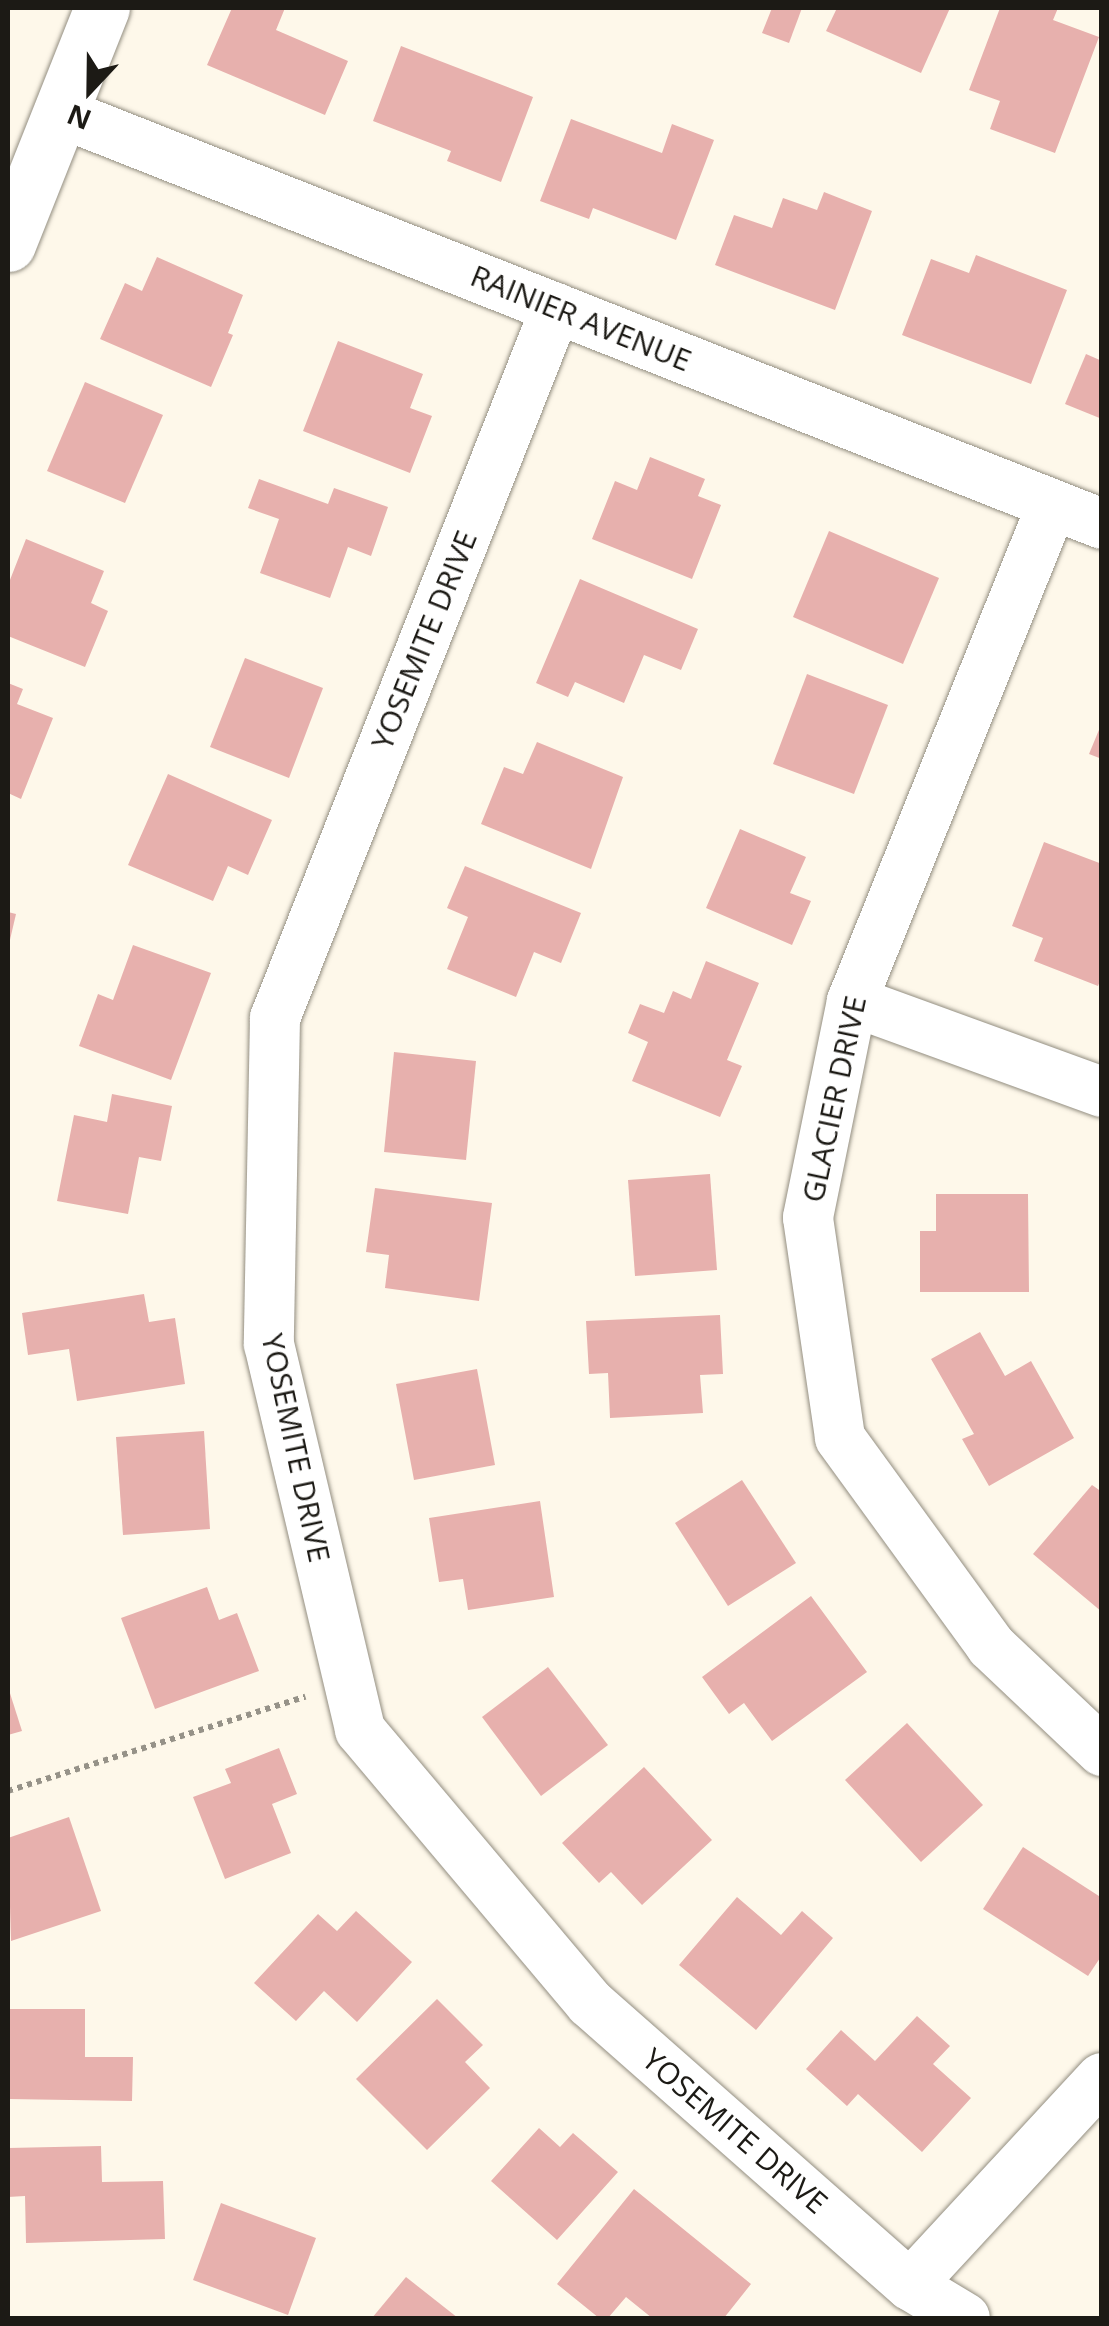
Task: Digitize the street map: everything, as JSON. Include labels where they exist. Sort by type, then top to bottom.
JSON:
[{"type":"street","points":[[8,244],[102,8]]},
{"type":"street","name":"RAINIER AVENUE","points":[[59,112],[1102,524]]},
{"type":"street","name":"YOSEMITE DRIVE","points":[[556,308],[274,1018],[269,1344],[360,1730],[590,2003],[910,2284],[965,2318]]},
{"type":"street","name":"GLACIER DRIVE","points":[[1052,505],[852,1001],[808,1218],[840,1438],[991,1646],[1102,1751]]},
{"type":"street","points":[[852,1001],[1102,1092]]},
{"type":"street","points":[[910,2284],[1102,2078]]},
{"type":"path","points":[[8,1790],[349,1682]]},
{"type":"building","points":[[232,8],[285,8],[276,30],[348,61],[325,115],[207,65]]},
{"type":"building","points":[[772,8],[802,8],[789,43],[762,33]]},
{"type":"building","points":[[837,8],[950,8],[921,73],[826,31]]},
{"type":"building","points":[[1000,8],[1058,8],[1053,20],[1099,37],[1055,153],[990,129],[1000,101],[969,90]]},
{"type":"building","points":[[401,46],[533,97],[501,182],[447,161],[451,151],[373,121]]},
{"type":"building","points":[[571,119],[662,153],[672,124],[714,140],[676,240],[593,208],[589,219],[540,201]]},
{"type":"building","points":[[824,192],[872,211],[835,310],[715,265],[734,215],[772,228],[783,198],[817,210]]},
{"type":"building","points":[[976,255],[1067,290],[1031,384],[902,335],[931,259],[969,273]]},
{"type":"building","points":[[157,257],[243,295],[228,333],[233,335],[211,387],[100,339],[125,283],[142,291]]},
{"type":"building","points":[[338,341],[423,374],[410,408],[432,416],[410,473],[303,431]]},
{"type":"building","points":[[1086,354],[1102,361],[1102,419],[1065,404]]},
{"type":"building","points":[[85,382],[163,415],[125,503],[47,471]]},
{"type":"building","points":[[650,457],[705,479],[698,496],[721,505],[692,579],[592,539],[615,481],[637,490]]},
{"type":"building","points":[[259,479],[328,504],[334,488],[388,507],[371,556],[348,547],[330,598],[260,573],[279,519],[248,508]]},
{"type":"building","points":[[829,531],[939,578],[903,664],[793,617]]},
{"type":"building","points":[[26,539],[104,571],[91,603],[108,611],[85,667],[8,636],[8,585]]},
{"type":"building","points":[[580,579],[698,629],[681,670],[644,655],[624,703],[575,682],[568,697],[536,683]]},
{"type":"building","points":[[245,658],[323,688],[289,778],[210,747]]},
{"type":"building","points":[[807,674],[888,705],[854,794],[773,764]]},
{"type":"building","points":[[8,683],[23,689],[17,704],[53,718],[21,799],[8,793]]},
{"type":"building","points":[[1102,725],[1102,759],[1089,754]]},
{"type":"building","points":[[537,742],[623,777],[591,869],[481,824],[504,767],[523,774]]},
{"type":"building","points":[[168,774],[272,820],[248,875],[228,866],[213,901],[128,865]]},
{"type":"building","points":[[740,829],[806,857],[790,893],[811,901],[792,945],[706,908]]},
{"type":"building","points":[[1044,842],[1102,864],[1102,976],[1098,986],[1034,961],[1043,938],[1012,926]]},
{"type":"building","points":[[465,866],[581,913],[561,963],[534,952],[516,997],[447,969],[468,917],[447,908]]},
{"type":"building","points":[[8,912],[16,914],[9,944],[8,944]]},
{"type":"building","points":[[133,945],[211,973],[171,1080],[79,1046],[98,994],[113,1000]]},
{"type":"building","points":[[706,961],[759,983],[727,1060],[742,1066],[720,1117],[632,1081],[648,1042],[628,1033],[640,1004],[664,1013],[673,991],[691,999]]},
{"type":"building","points":[[394,1052],[476,1061],[466,1160],[384,1152]]},
{"type":"building","points":[[112,1094],[172,1106],[161,1161],[139,1157],[128,1214],[57,1201],[74,1115],[107,1122]]},
{"type":"building","points":[[710,1174],[717,1270],[635,1276],[628,1180]]},
{"type":"building","points":[[375,1188],[492,1203],[479,1301],[385,1288],[389,1255],[366,1252]]},
{"type":"building","points":[[936,1194],[1028,1194],[1029,1292],[920,1292],[920,1231],[936,1231]]},
{"type":"building","points":[[144,1294],[149,1322],[175,1318],[185,1384],[77,1401],[69,1349],[28,1355],[22,1313]]},
{"type":"building","points":[[720,1315],[723,1374],[700,1375],[703,1413],[610,1418],[608,1373],[589,1374],[586,1321]]},
{"type":"building","points":[[980,1332],[1005,1376],[1031,1361],[1074,1438],[989,1486],[962,1439],[974,1434],[931,1359]]},
{"type":"building","points":[[477,1369],[495,1465],[414,1480],[396,1384]]},
{"type":"building","points":[[204,1431],[210,1529],[123,1535],[116,1437]]},
{"type":"building","points":[[742,1480],[796,1563],[728,1606],[675,1523]]},
{"type":"building","points":[[1092,1485],[1102,1492],[1102,1612],[1033,1554]]},
{"type":"building","points":[[540,1501],[554,1597],[468,1610],[463,1579],[439,1582],[429,1518]]},
{"type":"building","points":[[207,1587],[219,1620],[237,1613],[259,1671],[155,1709],[121,1618]]},
{"type":"building","points":[[811,1596],[867,1672],[772,1741],[744,1703],[729,1714],[702,1677]]},
{"type":"building","points":[[548,1667],[608,1745],[541,1796],[482,1717]]},
{"type":"building","points":[[8,1687],[22,1731],[8,1735]]},
{"type":"building","points":[[907,1723],[983,1805],[921,1862],[845,1780]]},
{"type":"building","points":[[279,1748],[297,1794],[272,1804],[291,1853],[225,1879],[193,1797],[231,1783],[225,1769]]},
{"type":"building","points":[[644,1767],[712,1840],[642,1905],[611,1872],[599,1883],[562,1843]]},
{"type":"building","points":[[69,1817],[101,1911],[11,1941],[8,1838]]},
{"type":"building","points":[[1023,1847],[1102,1898],[1102,1955],[1088,1976],[983,1909]]},
{"type":"building","points":[[737,1897],[781,1935],[802,1911],[833,1938],[756,2030],[679,1965]]},
{"type":"building","points":[[356,1911],[412,1962],[357,2022],[324,1991],[296,2021],[254,1983],[318,1914],[337,1931]]},
{"type":"building","points":[[437,1999],[483,2045],[465,2062],[490,2088],[427,2150],[356,2079]]},
{"type":"building","points":[[8,2009],[85,2009],[85,2057],[133,2057],[132,2101],[8,2099]]},
{"type":"building","points":[[917,2016],[950,2046],[933,2064],[971,2098],[922,2152],[858,2094],[847,2106],[806,2069],[841,2030],[875,2061]]},
{"type":"building","points":[[539,2128],[560,2147],[573,2133],[618,2172],[557,2240],[491,2181]]},
{"type":"building","points":[[101,2146],[102,2182],[163,2181],[165,2239],[26,2243],[25,2196],[8,2197],[8,2148]]},
{"type":"building","points":[[634,2189],[751,2284],[724,2318],[652,2318],[626,2297],[608,2318],[599,2318],[557,2284]]},
{"type":"building","points":[[221,2203],[316,2238],[288,2315],[193,2280]]},
{"type":"building","points":[[406,2277],[458,2318],[372,2318]]}]
